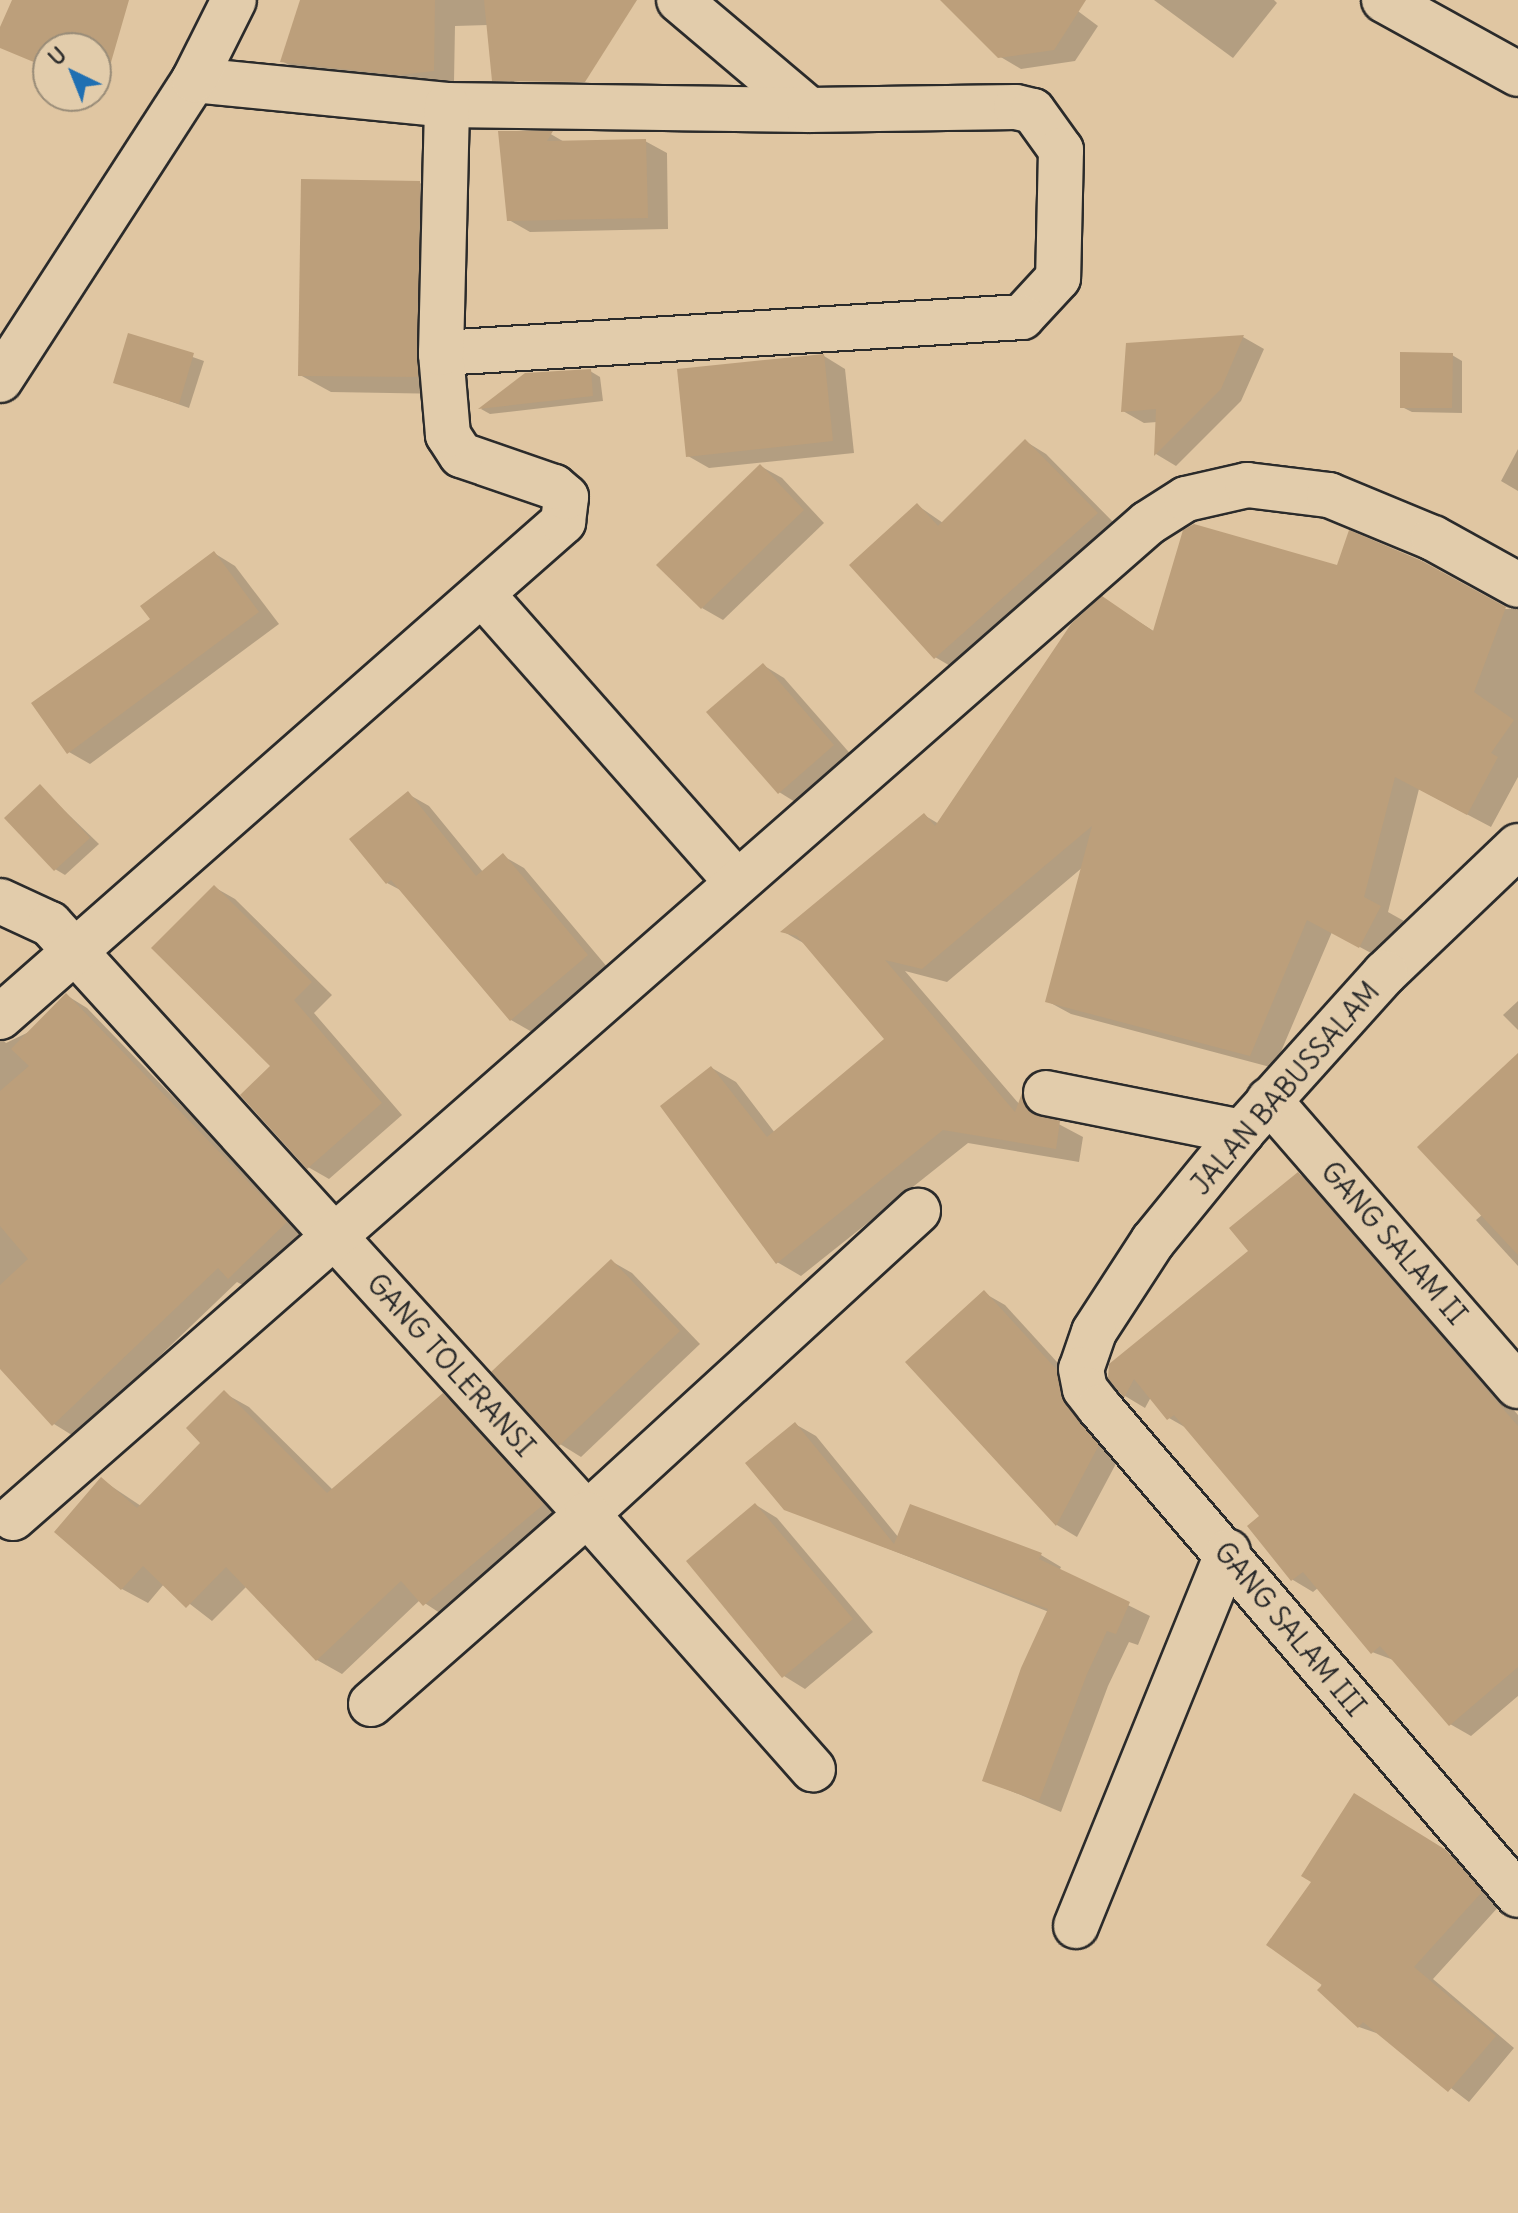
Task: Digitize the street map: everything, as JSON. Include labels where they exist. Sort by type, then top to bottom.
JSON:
[{"type":"street","points":[[0,380],[194,80],[234,0]]},
{"type":"street","points":[[679,0],[809,110]]},
{"type":"street","points":[[1384,0],[1518,74]]},
{"type":"street","points":[[194,80],[447,105],[1033,111],[1061,150],[1058,278],[1022,317],[441,353]]},
{"type":"street","points":[[0,1017],[563,522],[566,497],[554,487],[461,455],[445,422],[441,353],[447,105]]},
{"type":"street","points":[[13,1518],[335,1237],[735,880],[1148,523],[1186,499],[1247,485],[1329,495],[1433,538],[1518,585]]},
{"type":"street","points":[[483,595],[735,880]]},
{"type":"street","name":"JALAN BABUSSALAM","points":[[1084,1355],[1153,1241],[1256,1116],[1385,973],[1518,846]]},
{"type":"street","name":"GANG TOLERANSI","points":[[0,901],[50,924],[74,949],[587,1514],[813,1769]]},
{"type":"street","points":[[1046,1093],[1256,1116]]},
{"type":"street","name":"GANG SALAM II","points":[[1256,1116],[1518,1386]]},
{"type":"street","points":[[371,1704],[587,1514],[918,1211]]},
{"type":"street","name":"GANG SALAM III","points":[[1084,1355],[1081,1369],[1092,1398],[1228,1552],[1518,1895]]},
{"type":"street","points":[[1076,1926],[1228,1552]]},
{"type":"building","points":[[12,0],[129,0],[112,59],[112,32],[32,32],[32,61],[0,48],[0,27]]},
{"type":"building","points":[[300,0],[435,0],[434,71],[399,75],[280,62]]},
{"type":"building","points":[[484,0],[637,0],[585,82],[492,81]]},
{"type":"building","points":[[940,0],[1086,0],[1054,50],[998,58]]},
{"type":"building","points":[[498,131],[553,131],[547,141],[646,139],[648,218],[507,221]]},
{"type":"building","points":[[301,179],[420,181],[418,377],[298,376]]},
{"type":"building","points":[[128,333],[194,353],[179,404],[113,383]]},
{"type":"building","points":[[1244,335],[1221,389],[1154,456],[1156,409],[1121,412],[1126,343]]},
{"type":"building","points":[[1400,352],[1453,353],[1452,408],[1400,408]]},
{"type":"building","points":[[824,354],[833,441],[686,457],[677,369]]},
{"type":"building","points":[[591,369],[593,396],[478,409],[525,373]]},
{"type":"building","points":[[1025,439],[1098,513],[934,659],[849,565],[917,503],[938,526]]},
{"type":"building","points":[[760,464],[804,510],[701,609],[656,565]]},
{"type":"building","points":[[1194,524],[1337,565],[1349,530],[1422,561],[1506,607],[1474,692],[1514,720],[1491,753],[1498,757],[1467,815],[1395,777],[1364,897],[1381,906],[1359,948],[1307,920],[1250,1056],[1045,1002],[1092,826],[922,969],[885,960],[1015,1112],[1022,1093],[1030,1112],[1060,1121],[1056,1149],[943,1130],[776,1264],[660,1106],[711,1066],[767,1137],[884,1039],[797,936],[780,932],[924,813],[935,826],[1071,624],[1102,596],[1153,631],[1183,530]]},
{"type":"building","points":[[214,551],[259,612],[67,754],[31,703],[150,619],[140,606]]},
{"type":"building","points":[[763,663],[834,745],[778,794],[706,712]]},
{"type":"building","points":[[40,784],[90,838],[54,871],[4,818]]},
{"type":"building","points":[[408,791],[476,876],[503,853],[588,955],[510,1021],[391,880],[386,884],[349,839]]},
{"type":"building","points":[[214,885],[312,982],[294,1000],[382,1103],[307,1169],[240,1095],[270,1066],[151,948]]},
{"type":"building","points":[[66,993],[287,1222],[228,1279],[218,1268],[52,1426],[0,1369],[0,1285],[28,1259],[0,1226],[0,1091],[29,1066],[11,1049]]},
{"type":"building","points":[[1518,1053],[1518,1255],[1417,1147]]},
{"type":"building","points":[[1298,1172],[1518,1426],[1518,1667],[1449,1726],[1380,1646],[1371,1654],[1303,1572],[1291,1581],[1247,1526],[1259,1516],[1174,1415],[1167,1420],[1134,1379],[1124,1398],[1108,1378],[1109,1364],[1248,1251],[1229,1228]]},
{"type":"building","points":[[611,1259],[680,1331],[559,1446],[491,1372]]},
{"type":"building","points":[[984,1290],[1057,1370],[1065,1404],[1099,1445],[1056,1526],[905,1362]]},
{"type":"building","points":[[224,1390],[327,1493],[443,1393],[544,1504],[423,1606],[401,1581],[316,1661],[226,1567],[186,1608],[143,1566],[121,1590],[54,1532],[101,1477],[137,1508],[200,1443],[186,1428]]},
{"type":"building","points":[[795,1422],[894,1544],[910,1504],[1042,1553],[1039,1559],[1130,1602],[1116,1634],[1107,1631],[1087,1674],[1039,1801],[982,1781],[1021,1668],[1048,1609],[784,1510],[745,1463]]},
{"type":"building","points":[[755,1503],[853,1619],[782,1678],[686,1561]]},
{"type":"building","points":[[1354,1793],[1446,1850],[1482,1892],[1414,1967],[1496,2036],[1448,2092],[1363,2022],[1358,2028],[1317,1990],[1322,1985],[1266,1945],[1311,1882],[1301,1876]]}]
